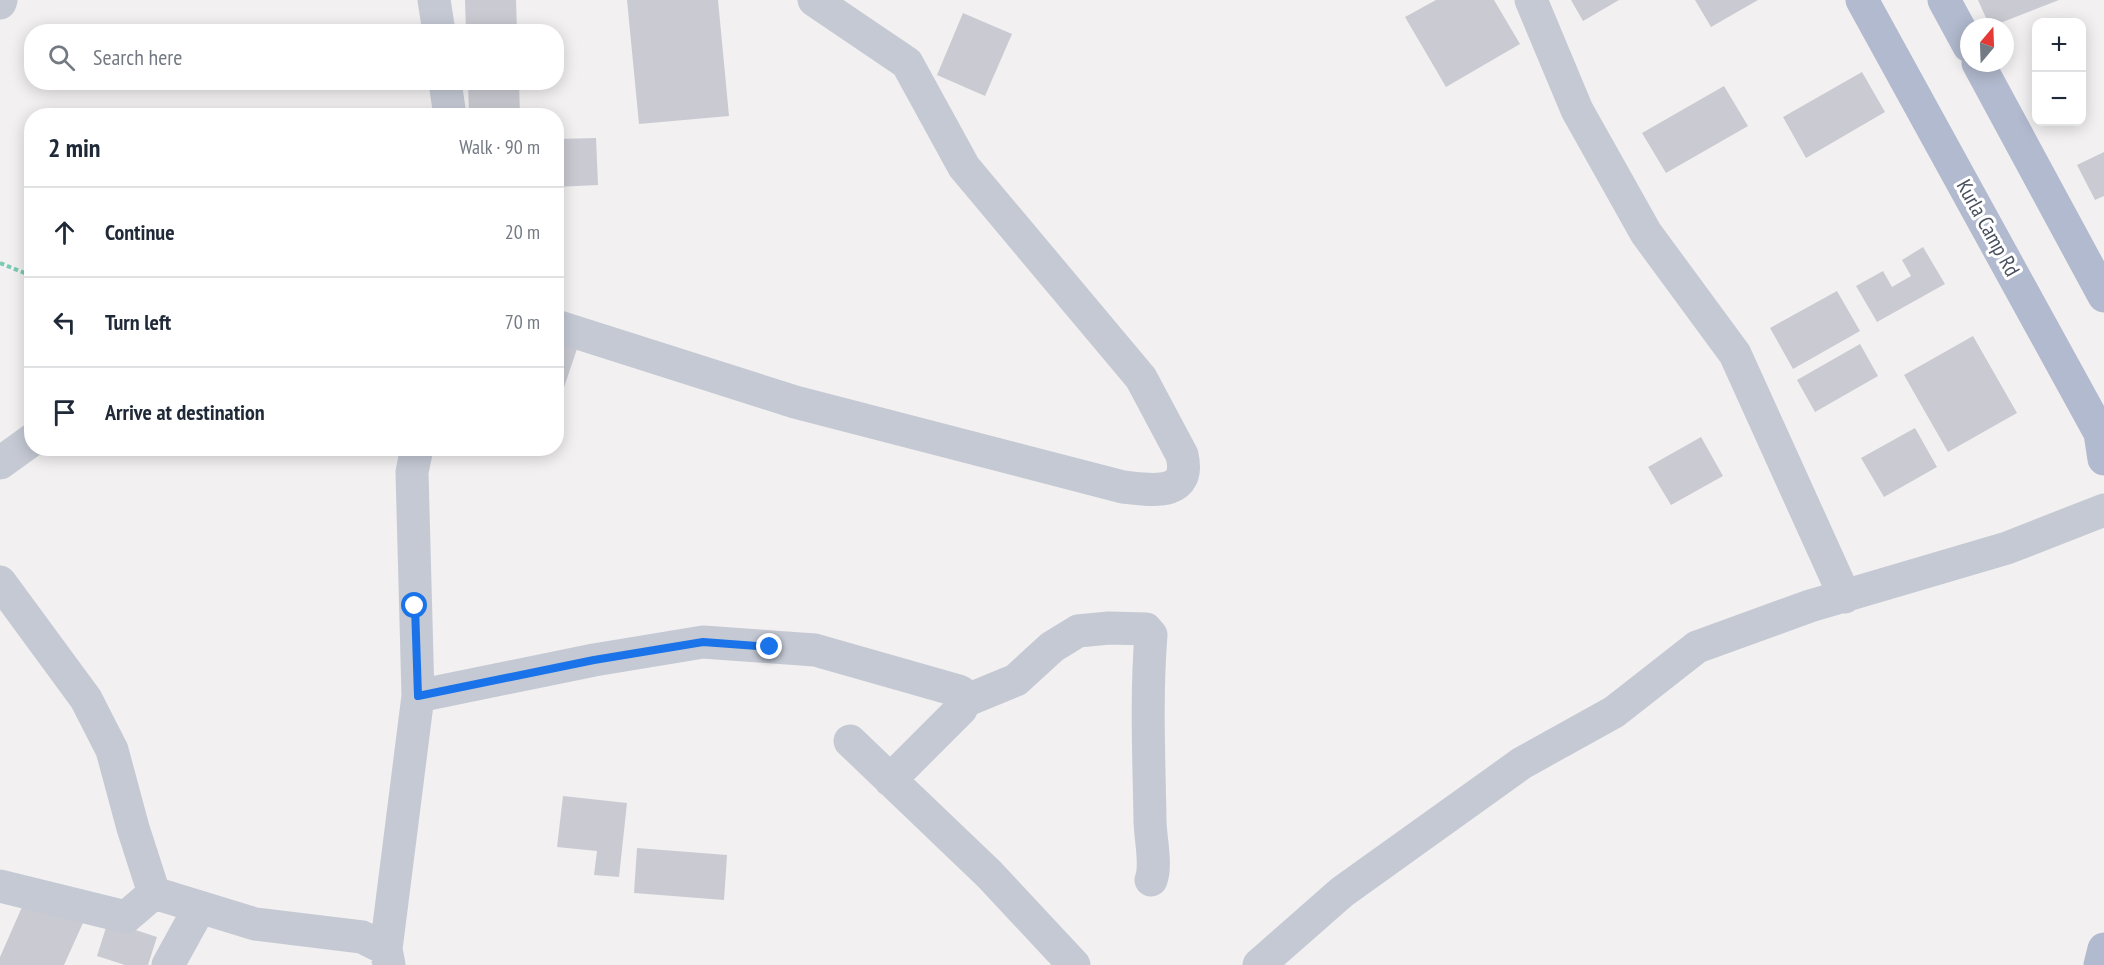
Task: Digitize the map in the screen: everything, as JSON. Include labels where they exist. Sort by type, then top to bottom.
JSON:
[{"type":"main road","name":"Kurla Camp Rd","points":[[1862,0],[2103,441]]},
{"type":"main road","points":[[1944,0],[1960,29]]},
{"type":"main road","points":[[1983,72],[2104,296]]},
{"type":"main road","points":[[2100,965],[2104,949]]},
{"type":"street","points":[[434,0],[438,24]]},
{"type":"street","points":[[564,329],[795,402],[1124,487],[1158,490],[1173,487],[1181,477],[1184,466],[1182,455],[1141,378],[964,167],[907,63],[814,0]]},
{"type":"street","points":[[1531,0],[1577,110],[1646,233],[1735,354],[1845,597]]},
{"type":"street","points":[[446,90],[449,108]]},
{"type":"street","points":[[0,463],[24,446]]},
{"type":"street","points":[[388,957],[418,696],[412,472],[415,456]]},
{"type":"street","points":[[1259,965],[1342,892],[1522,763],[1614,712],[1698,648],[1810,606],[2007,548],[2104,510]]},
{"type":"street","points":[[0,582],[86,699],[112,750],[133,828],[154,893]]},
{"type":"street","points":[[965,702],[1016,680],[1052,647],[1078,631],[1109,628],[1146,629],[1151,635],[1147,682],[1150,827],[1154,872],[1151,880]]},
{"type":"street","points":[[418,696],[594,660],[703,642],[815,650],[959,691],[965,695],[965,702],[961,709],[890,780]]},
{"type":"street","points":[[850,741],[989,874],[1074,965]]},
{"type":"street","points":[[0,886],[126,917],[154,893]]},
{"type":"street","points":[[154,893],[255,924],[362,937],[388,957]]},
{"type":"street","points":[[168,965],[200,907]]},
{"type":"path","points":[[0,263],[24,273]]},
{"type":"building","points":[[465,0],[516,0],[517,24],[466,24]]},
{"type":"building","points":[[627,0],[718,0],[729,116],[639,124]]},
{"type":"building","points":[[1436,0],[1494,0],[1520,44],[1446,87],[1405,17]]},
{"type":"building","points":[[1571,0],[1619,0],[1583,21]]},
{"type":"building","points":[[1695,0],[1758,0],[1711,27]]},
{"type":"building","points":[[1978,0],[2059,0],[2013,18],[1986,18]]},
{"type":"building","points":[[963,13],[1012,34],[985,96],[937,75]]},
{"type":"building","points":[[1862,72],[1885,112],[1806,158],[1783,117]]},
{"type":"building","points":[[1724,86],[1748,126],[1666,173],[1642,133]]},
{"type":"building","points":[[468,90],[519,90],[520,108],[469,108]]},
{"type":"building","points":[[596,138],[598,185],[564,187],[564,139]]},
{"type":"building","points":[[2104,152],[2104,196],[2095,200],[2077,165]]},
{"type":"building","points":[[1923,247],[1945,284],[1877,322],[1856,286],[1883,271],[1892,287],[1911,276],[1902,260]]},
{"type":"building","points":[[1837,291],[1860,331],[1793,369],[1770,328]]},
{"type":"building","points":[[1973,336],[2017,413],[1948,452],[1904,375]]},
{"type":"building","points":[[564,342],[578,346],[564,387]]},
{"type":"building","points":[[1860,344],[1878,376],[1815,412],[1797,380]]},
{"type":"building","points":[[1915,428],[1937,467],[1884,497],[1861,458]]},
{"type":"building","points":[[1701,437],[1723,476],[1671,505],[1648,467]]},
{"type":"building","points":[[563,796],[627,803],[619,877],[594,875],[597,851],[557,847]]},
{"type":"building","points":[[637,848],[727,855],[724,900],[634,893]]},
{"type":"building","points":[[26,898],[83,923],[64,965],[0,965],[0,957]]},
{"type":"building","points":[[108,921],[157,937],[148,965],[125,965],[97,956]]},
{"type":"route","points":[[415,606],[418,696],[594,660],[703,642],[770,647]]}]
